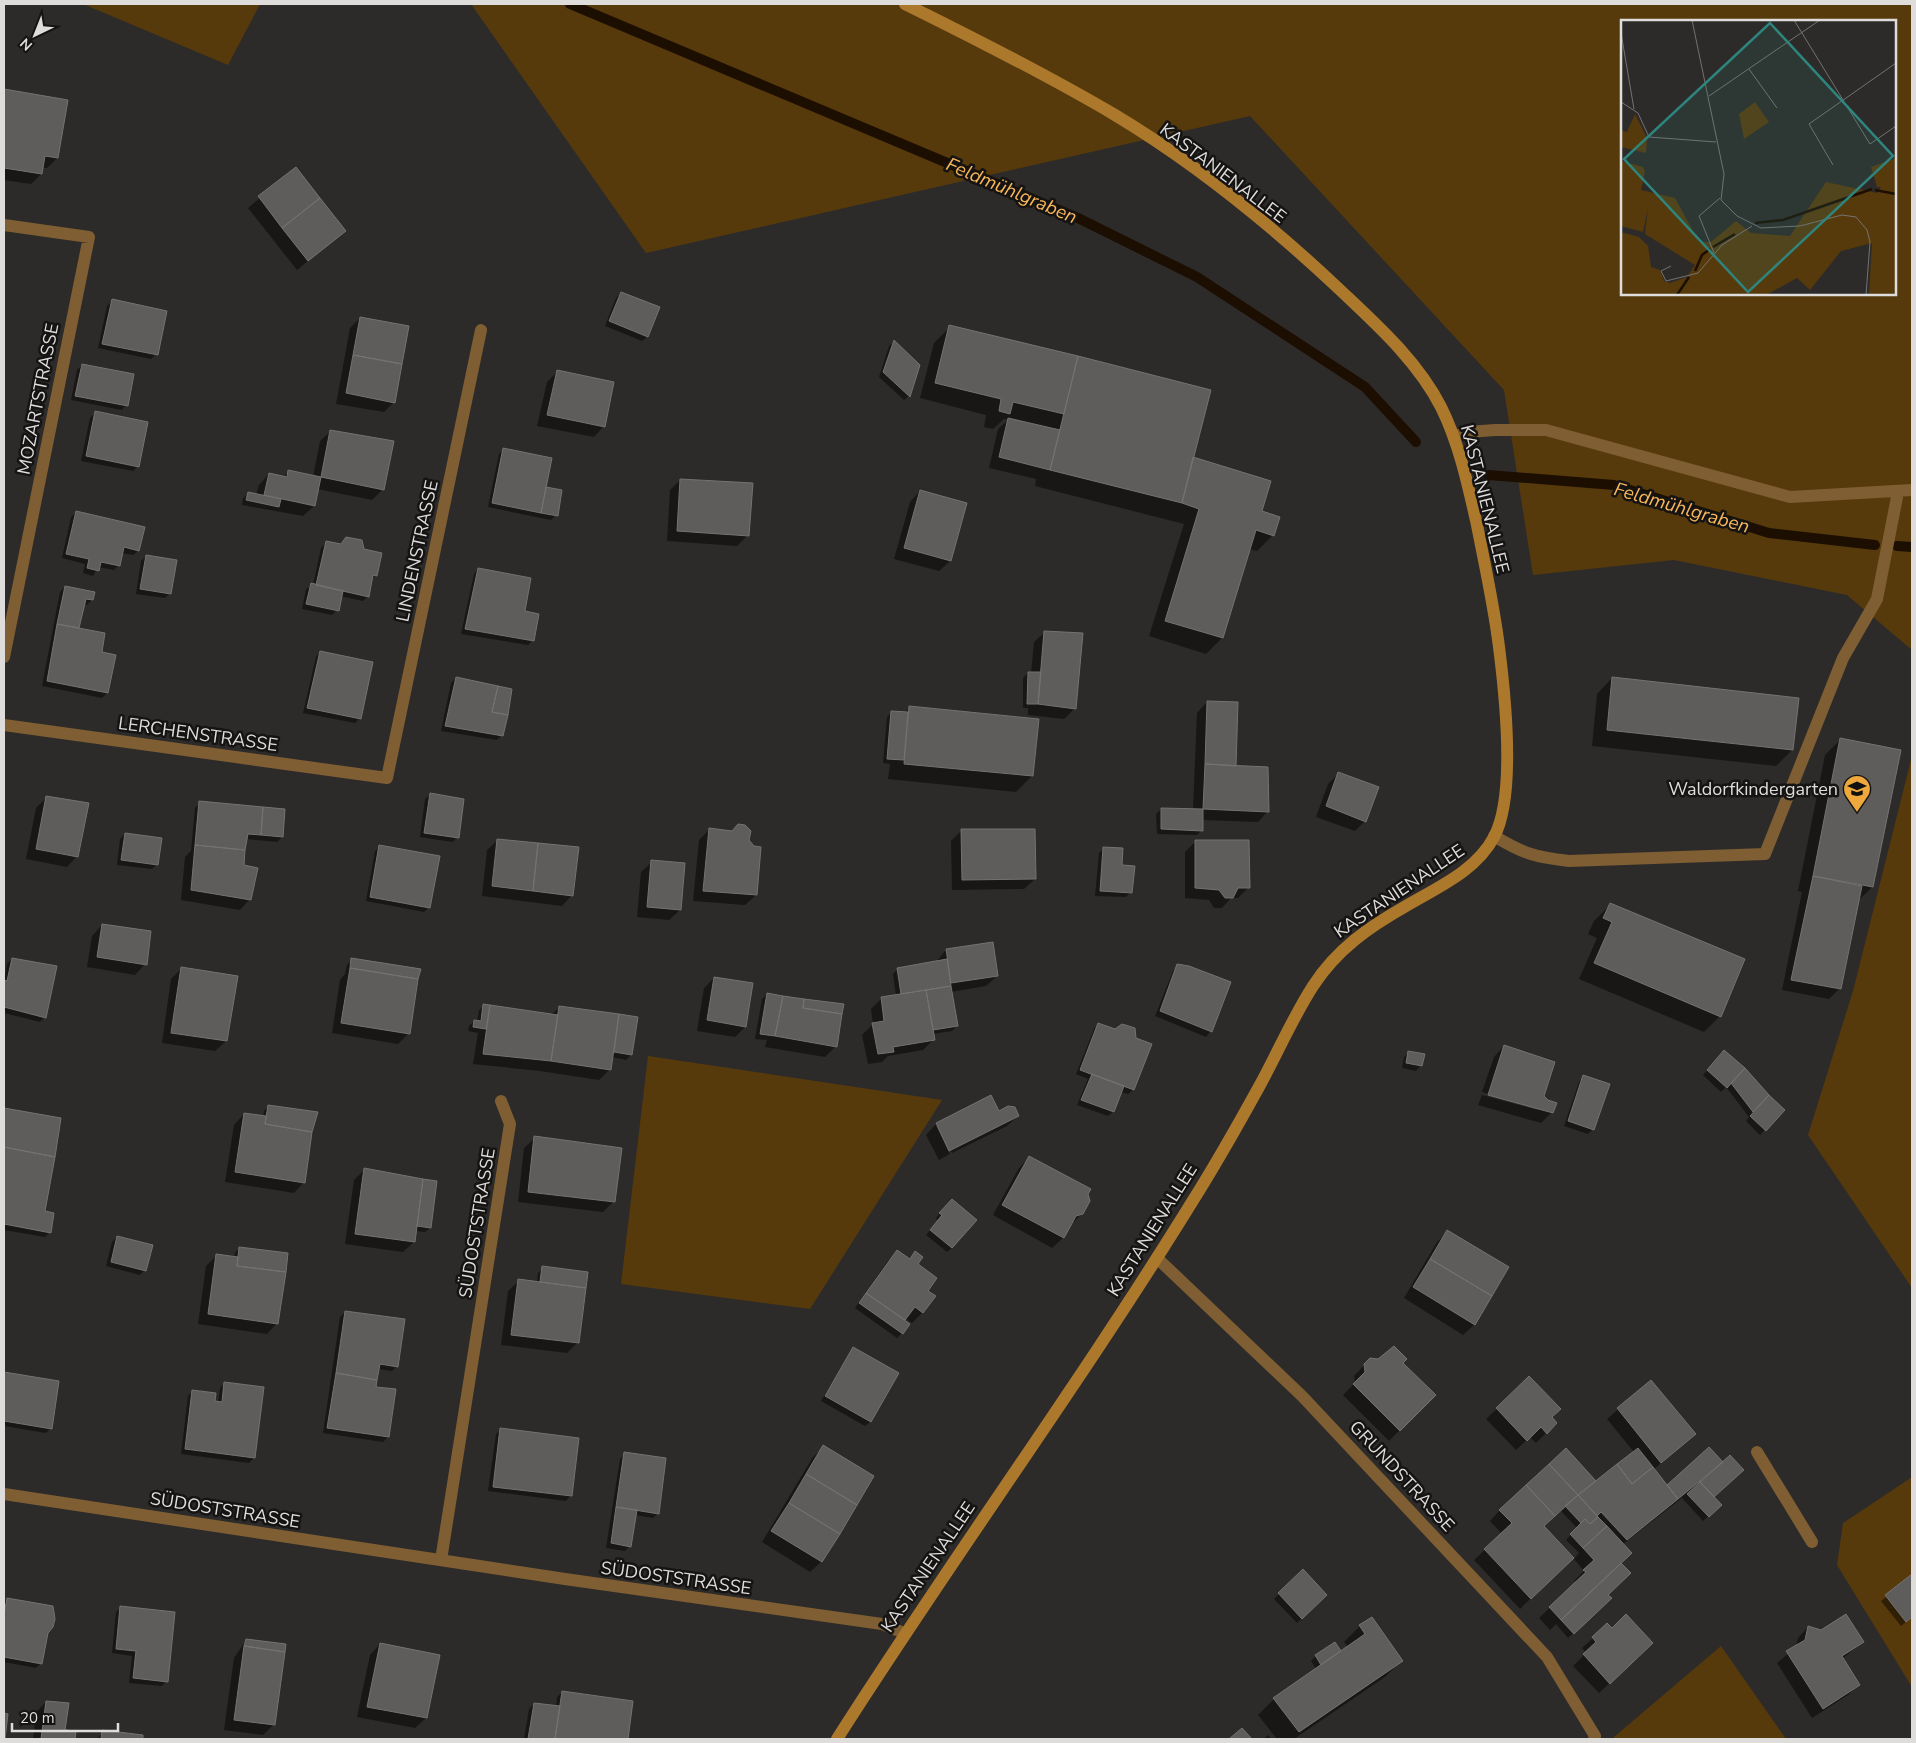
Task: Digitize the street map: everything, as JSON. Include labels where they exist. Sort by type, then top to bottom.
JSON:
[{"type":"street","name":"KASTANIENALLEE","points":[[837,1739],[904,1633],[1157,1258],[1260,1086],[1312,988],[1332,960],[1345,946],[1366,930],[1453,879],[1485,852],[1501,821],[1506,781],[1504,691],[1494,607],[1471,499],[1454,437],[1432,391],[1408,359],[1366,314],[1319,270],[1226,193],[1118,117],[993,48],[906,4]]},
{"type":"street","name":"MOZARTSTRASSE","points":[[4,225],[89,237],[4,657]]},
{"type":"street","name":"LINDENSTRASSE","points":[[387,778],[481,330]]},
{"type":"street","points":[[1454,437],[1468,432],[1546,430],[1790,497],[1912,490]]},
{"type":"street","points":[[1494,836],[1520,852],[1538,858],[1569,861],[1765,854],[1843,658],[1877,599],[1898,492]]},
{"type":"street","name":"LERCHENSTRASSE","points":[[4,725],[387,778]]},
{"type":"street","name":"SÜDOSTSTRASSE","points":[[441,1560],[510,1124],[501,1101]]},
{"type":"street","name":"GRUNDSTRASSE","points":[[1157,1258],[1302,1396],[1547,1657],[1595,1736],[1594,1739]]},
{"type":"street","points":[[1757,1452],[1812,1542]]},
{"type":"street","name":"SÜDOSTSTRASSE","points":[[4,1494],[565,1580],[882,1624],[904,1633]]},
{"type":"shaded area","points":[[83,4],[260,4],[228,65]]},
{"type":"shaded area","points":[[471,4],[1912,4],[1912,650],[1847,595],[1674,560],[1533,575],[1504,390],[1250,116],[646,253]]},
{"type":"shaded area","points":[[1912,756],[1912,1288],[1808,1135],[1853,991]]},
{"type":"shaded area","points":[[648,1056],[942,1100],[810,1309],[621,1284]]},
{"type":"shaded area","points":[[1912,1477],[1912,1687],[1837,1565],[1843,1523]]},
{"type":"shaded area","points":[[1721,1646],[1786,1739],[1613,1739],[1614,1737]]},
{"type":"building","points":[[4,89],[68,100],[58,158],[45,156],[42,174],[4,168]]},
{"type":"building","points":[[296,167],[320,198],[282,228],[258,196]]},
{"type":"building","points":[[320,198],[346,231],[308,261],[282,228]]},
{"type":"building","points":[[621,292],[660,307],[648,337],[609,321]]},
{"type":"building","points":[[112,299],[167,311],[158,355],[102,344]]},
{"type":"building","points":[[360,317],[409,326],[402,364],[353,355]]},
{"type":"building","points":[[949,325],[1078,356],[1064,414],[1013,402],[1010,414],[999,411],[1001,399],[935,383]]},
{"type":"building","points":[[894,340],[920,365],[910,397],[883,372]]},
{"type":"building","points":[[353,355],[402,364],[395,403],[346,393]]},
{"type":"building","points":[[1078,356],[1211,390],[1182,503],[1050,470]]},
{"type":"building","points":[[82,364],[134,374],[128,406],[75,396]]},
{"type":"building","points":[[557,370],[614,382],[605,427],[547,415]]},
{"type":"building","points":[[95,411],[148,422],[139,467],[86,456]]},
{"type":"building","points":[[1008,418],[1060,430],[1050,470],[999,457]]},
{"type":"building","points":[[330,430],[394,441],[384,490],[321,477]]},
{"type":"building","points":[[503,448],[552,458],[541,513],[492,503]]},
{"type":"building","points":[[1193,457],[1271,481],[1262,511],[1280,517],[1274,536],[1256,530],[1223,638],[1165,621],[1199,509],[1182,503]]},
{"type":"building","points":[[288,470],[321,477],[315,506],[264,495],[269,473],[287,477]]},
{"type":"building","points":[[680,479],[753,483],[749,536],[677,531]]},
{"type":"building","points":[[546,487],[562,490],[558,516],[541,513]]},
{"type":"building","points":[[920,490],[967,503],[951,561],[904,548]]},
{"type":"building","points":[[248,492],[281,499],[279,507],[246,500]]},
{"type":"building","points":[[76,511],[145,527],[139,551],[124,547],[120,566],[101,562],[99,571],[87,568],[89,559],[66,554]]},
{"type":"building","points":[[346,537],[362,540],[364,549],[382,553],[377,576],[373,575],[369,597],[316,585],[326,541],[341,544]]},
{"type":"building","points":[[146,555],[177,560],[171,594],[140,589]]},
{"type":"building","points":[[478,568],[531,578],[525,611],[539,614],[534,641],[465,629]]},
{"type":"building","points":[[311,583],[343,591],[339,611],[306,604]]},
{"type":"building","points":[[65,586],[95,592],[93,600],[86,599],[79,628],[57,624]]},
{"type":"building","points":[[57,624],[105,633],[102,652],[116,655],[108,693],[47,681]]},
{"type":"building","points":[[1044,631],[1083,633],[1076,709],[1038,704]]},
{"type":"building","points":[[320,651],[373,662],[361,719],[307,708]]},
{"type":"building","points":[[1028,672],[1041,672],[1038,704],[1027,704]]},
{"type":"building","points":[[456,677],[498,686],[492,712],[508,715],[503,736],[445,726]]},
{"type":"building","points":[[1612,677],[1799,698],[1793,750],[1607,730]]},
{"type":"building","points":[[498,686],[512,689],[508,715],[492,712]]},
{"type":"building","points":[[1207,701],[1238,702],[1236,766],[1205,764]]},
{"type":"building","points":[[909,706],[1039,719],[1033,776],[904,764]]},
{"type":"building","points":[[891,711],[908,712],[904,760],[887,759]]},
{"type":"building","name":"Waldorfkindergarten","points":[[1840,738],[1901,750],[1873,887],[1813,876]]},
{"type":"building","points":[[1205,764],[1268,767],[1269,812],[1203,809]]},
{"type":"building","points":[[1338,772],[1379,787],[1366,822],[1326,806]]},
{"type":"building","points":[[430,793],[464,799],[459,838],[424,833]]},
{"type":"building","points":[[46,796],[89,803],[78,857],[36,849]]},
{"type":"building","points":[[199,801],[263,807],[261,835],[248,834],[245,850],[195,845]]},
{"type":"building","points":[[263,807],[285,809],[283,837],[261,835]]},
{"type":"building","points":[[1161,808],[1203,809],[1203,831],[1161,829]]},
{"type":"building","points":[[738,824],[745,825],[751,831],[749,840],[754,846],[761,847],[757,895],[703,891],[709,828],[732,831]]},
{"type":"building","points":[[961,829],[1035,829],[1036,879],[962,880]]},
{"type":"building","points":[[125,833],[162,838],[158,865],[121,860]]},
{"type":"building","points":[[497,839],[538,843],[533,891],[492,886]]},
{"type":"building","points":[[1195,840],[1249,840],[1250,888],[1238,888],[1233,898],[1225,898],[1219,890],[1195,888]]},
{"type":"building","points":[[538,843],[579,847],[573,896],[533,891]]},
{"type":"building","points":[[195,845],[245,850],[244,865],[258,868],[251,900],[191,890]]},
{"type":"building","points":[[379,845],[440,856],[430,908],[370,897]]},
{"type":"building","points":[[1103,847],[1123,848],[1122,865],[1135,866],[1132,893],[1100,891]]},
{"type":"building","points":[[651,860],[685,863],[681,910],[647,907]]},
{"type":"building","points":[[1813,876],[1862,886],[1841,989],[1791,980]]},
{"type":"building","points":[[1610,903],[1745,959],[1721,1017],[1594,963],[1612,922],[1603,918]]},
{"type":"building","points":[[102,924],[151,931],[147,965],[97,957]]},
{"type":"building","points":[[993,942],[998,976],[951,983],[946,949]]},
{"type":"building","points":[[12,958],[57,966],[46,1018],[4,1007],[4,980],[7,981]]},
{"type":"building","points":[[351,958],[421,969],[418,979],[350,968]]},
{"type":"building","points":[[947,959],[951,986],[901,994],[897,968]]},
{"type":"building","points":[[1177,964],[1189,966],[1231,982],[1212,1032],[1160,1011]]},
{"type":"building","points":[[181,967],[238,976],[227,1041],[171,1033]]},
{"type":"building","points":[[350,968],[418,979],[410,1034],[341,1023]]},
{"type":"building","points":[[714,977],[753,983],[746,1027],[707,1020]]},
{"type":"building","points":[[951,986],[958,1026],[933,1030],[926,990]]},
{"type":"building","points":[[926,990],[935,1040],[893,1047],[894,1052],[878,1054],[872,1023],[884,1021],[881,997]]},
{"type":"building","points":[[767,993],[783,996],[775,1036],[760,1034]]},
{"type":"building","points":[[783,996],[804,999],[803,1008],[842,1014],[837,1047],[775,1036]]},
{"type":"building","points":[[804,999],[844,1004],[842,1014],[803,1008]]},
{"type":"building","points":[[483,1004],[490,1005],[486,1029],[473,1027],[474,1020],[481,1021]]},
{"type":"building","points":[[490,1005],[558,1015],[551,1061],[483,1054]]},
{"type":"building","points":[[559,1006],[619,1014],[611,1070],[551,1061]]},
{"type":"building","points":[[619,1014],[638,1017],[632,1055],[614,1052]]},
{"type":"building","points":[[1098,1023],[1115,1029],[1122,1024],[1135,1028],[1136,1038],[1152,1044],[1134,1090],[1080,1070]]},
{"type":"building","points":[[1504,1045],[1555,1062],[1544,1096],[1548,1100],[1557,1103],[1553,1113],[1488,1095]]},
{"type":"building","points":[[1724,1050],[1745,1068],[1727,1088],[1707,1070]]},
{"type":"building","points":[[1408,1051],[1425,1054],[1422,1066],[1406,1063]]},
{"type":"building","points":[[1745,1068],[1769,1095],[1753,1112],[1731,1083]]},
{"type":"building","points":[[1092,1074],[1124,1086],[1114,1112],[1081,1100]]},
{"type":"building","points":[[1583,1075],[1610,1084],[1594,1130],[1568,1121]]},
{"type":"building","points":[[991,1095],[999,1111],[1008,1106],[1015,1107],[1019,1116],[949,1151],[936,1123]]},
{"type":"building","points":[[1769,1095],[1785,1110],[1766,1131],[1750,1116]]},
{"type":"building","points":[[268,1105],[318,1112],[312,1132],[265,1124]]},
{"type":"building","points":[[4,1108],[61,1118],[55,1157],[4,1147]]},
{"type":"building","points":[[244,1113],[266,1116],[265,1124],[312,1132],[305,1183],[235,1172]]},
{"type":"building","points":[[534,1136],[622,1148],[615,1202],[528,1192]]},
{"type":"building","points":[[4,1147],[55,1157],[45,1211],[54,1213],[51,1233],[4,1224]]},
{"type":"building","points":[[1029,1156],[1091,1189],[1088,1194],[1090,1201],[1083,1214],[1076,1216],[1064,1238],[1002,1205]]},
{"type":"building","points":[[364,1168],[423,1179],[415,1242],[355,1234]]},
{"type":"building","points":[[423,1179],[437,1181],[431,1228],[417,1226]]},
{"type":"building","points":[[952,1199],[977,1220],[952,1248],[930,1230],[942,1215],[939,1213]]},
{"type":"building","points":[[1447,1230],[1509,1267],[1492,1296],[1430,1259]]},
{"type":"building","points":[[117,1236],[153,1245],[146,1271],[111,1262]]},
{"type":"building","points":[[239,1247],[288,1253],[286,1272],[237,1266]]},
{"type":"building","points":[[897,1250],[910,1259],[915,1251],[923,1257],[918,1264],[937,1278],[928,1291],[936,1296],[923,1313],[915,1307],[905,1320],[866,1293]]},
{"type":"building","points":[[216,1254],[238,1257],[237,1266],[286,1272],[278,1324],[208,1314]]},
{"type":"building","points":[[1430,1259],[1492,1296],[1475,1325],[1413,1287]]},
{"type":"building","points":[[542,1266],[588,1272],[586,1288],[540,1282]]},
{"type":"building","points":[[518,1279],[586,1288],[579,1343],[511,1335]]},
{"type":"building","points":[[866,1293],[910,1324],[903,1334],[859,1303]]},
{"type":"building","points":[[345,1311],[405,1319],[398,1367],[380,1364],[377,1380],[336,1373]]},
{"type":"building","points":[[1394,1346],[1407,1359],[1403,1363],[1436,1395],[1400,1431],[1353,1384],[1365,1372],[1364,1364],[1370,1358],[1378,1359]]},
{"type":"building","points":[[853,1347],[899,1373],[871,1422],[825,1396]]},
{"type":"building","points":[[4,1372],[59,1381],[52,1429],[4,1421]]},
{"type":"building","points":[[336,1373],[377,1380],[376,1387],[396,1389],[389,1437],[327,1428]]},
{"type":"building","points":[[1529,1376],[1561,1409],[1552,1417],[1557,1423],[1547,1434],[1541,1427],[1527,1441],[1496,1408]]},
{"type":"building","points":[[1651,1380],[1696,1434],[1661,1463],[1617,1408]]},
{"type":"building","points":[[224,1382],[264,1387],[255,1458],[185,1449],[192,1390],[216,1393],[215,1401],[222,1402]]},
{"type":"building","points":[[500,1428],[579,1438],[572,1496],[493,1487]]},
{"type":"building","points":[[823,1445],[874,1476],[857,1505],[806,1474]]},
{"type":"building","points":[[1709,1447],[1723,1462],[1678,1499],[1667,1485]]},
{"type":"building","points":[[1566,1448],[1596,1481],[1578,1495],[1549,1464]]},
{"type":"building","points":[[1638,1448],[1653,1467],[1632,1484],[1617,1464]]},
{"type":"building","points":[[624,1452],[666,1458],[659,1514],[616,1507]]},
{"type":"building","points":[[1730,1455],[1744,1470],[1714,1497],[1700,1482]]},
{"type":"building","points":[[1549,1464],[1578,1495],[1555,1516],[1526,1485]]},
{"type":"building","points":[[1617,1464],[1632,1484],[1653,1467],[1678,1499],[1627,1540],[1601,1512],[1597,1516],[1578,1495]]},
{"type":"building","points":[[806,1474],[857,1505],[840,1534],[789,1503]]},
{"type":"building","points":[[1700,1482],[1722,1505],[1709,1517],[1687,1494]]},
{"type":"building","points":[[1526,1485],[1555,1516],[1544,1526],[1574,1558],[1531,1599],[1484,1549],[1512,1523],[1499,1510]]},
{"type":"building","points":[[1578,1495],[1598,1517],[1590,1524],[1585,1519],[1581,1523],[1565,1506]]},
{"type":"building","points":[[789,1503],[840,1534],[822,1562],[771,1531]]},
{"type":"building","points":[[616,1507],[637,1510],[631,1547],[611,1543]]},
{"type":"building","points":[[1598,1517],[1607,1526],[1583,1548],[1570,1534],[1585,1519],[1590,1524]]},
{"type":"building","points":[[1607,1526],[1632,1553],[1561,1620],[1549,1607],[1586,1572],[1583,1570],[1594,1560],[1583,1548]]},
{"type":"building","points":[[1621,1563],[1631,1573],[1608,1595],[1612,1598],[1574,1634],[1561,1620]]},
{"type":"building","points":[[1303,1569],[1327,1595],[1302,1619],[1278,1593]]},
{"type":"building","points":[[1912,1574],[1912,1617],[1906,1622],[1885,1595]]},
{"type":"building","points":[[7,1598],[53,1606],[55,1619],[53,1627],[48,1633],[42,1664],[4,1657],[4,1614]]},
{"type":"building","points":[[120,1606],[175,1612],[168,1682],[133,1678],[136,1651],[116,1649]]},
{"type":"building","points":[[1626,1614],[1653,1643],[1610,1684],[1583,1654],[1596,1642],[1592,1637],[1607,1623],[1612,1628]]},
{"type":"building","points":[[1846,1614],[1864,1642],[1842,1656],[1860,1685],[1823,1709],[1786,1651],[1805,1640],[1808,1626],[1821,1630]]},
{"type":"building","points":[[1372,1617],[1403,1661],[1299,1732],[1273,1698],[1365,1634],[1359,1625]]},
{"type":"building","points":[[246,1639],[286,1644],[285,1652],[244,1646]]},
{"type":"building","points":[[1335,1642],[1341,1651],[1321,1665],[1315,1655]]},
{"type":"building","points":[[380,1643],[440,1655],[427,1718],[367,1707]]},
{"type":"building","points":[[244,1646],[285,1652],[275,1725],[234,1720]]},
{"type":"building","points":[[562,1691],[633,1701],[628,1739],[555,1739]]},
{"type":"building","points":[[46,1701],[69,1703],[65,1730],[76,1731],[75,1739],[41,1739]]},
{"type":"building","points":[[534,1703],[560,1706],[555,1739],[528,1739]]},
{"type":"building","points":[[4,1713],[8,1714],[5,1739],[4,1739]]},
{"type":"building","points":[[1242,1728],[1252,1739],[1229,1739]]},
{"type":"building","points":[[102,1730],[143,1735],[143,1739],[101,1739]]},
{"type":"waterway","name":"Feldmühlgraben","points":[[570,4],[1078,218],[1197,277],[1365,387],[1416,442]]},
{"type":"waterway","name":"Feldmühlgraben","points":[[1488,475],[1614,485],[1769,533],[1875,545]]},
{"type":"waterway","name":"Feldmühlgraben","points":[[1897,546],[1912,547]]},
{"type":"place","name":"Waldorfkindergarten","points":[[1857,813]]}]
